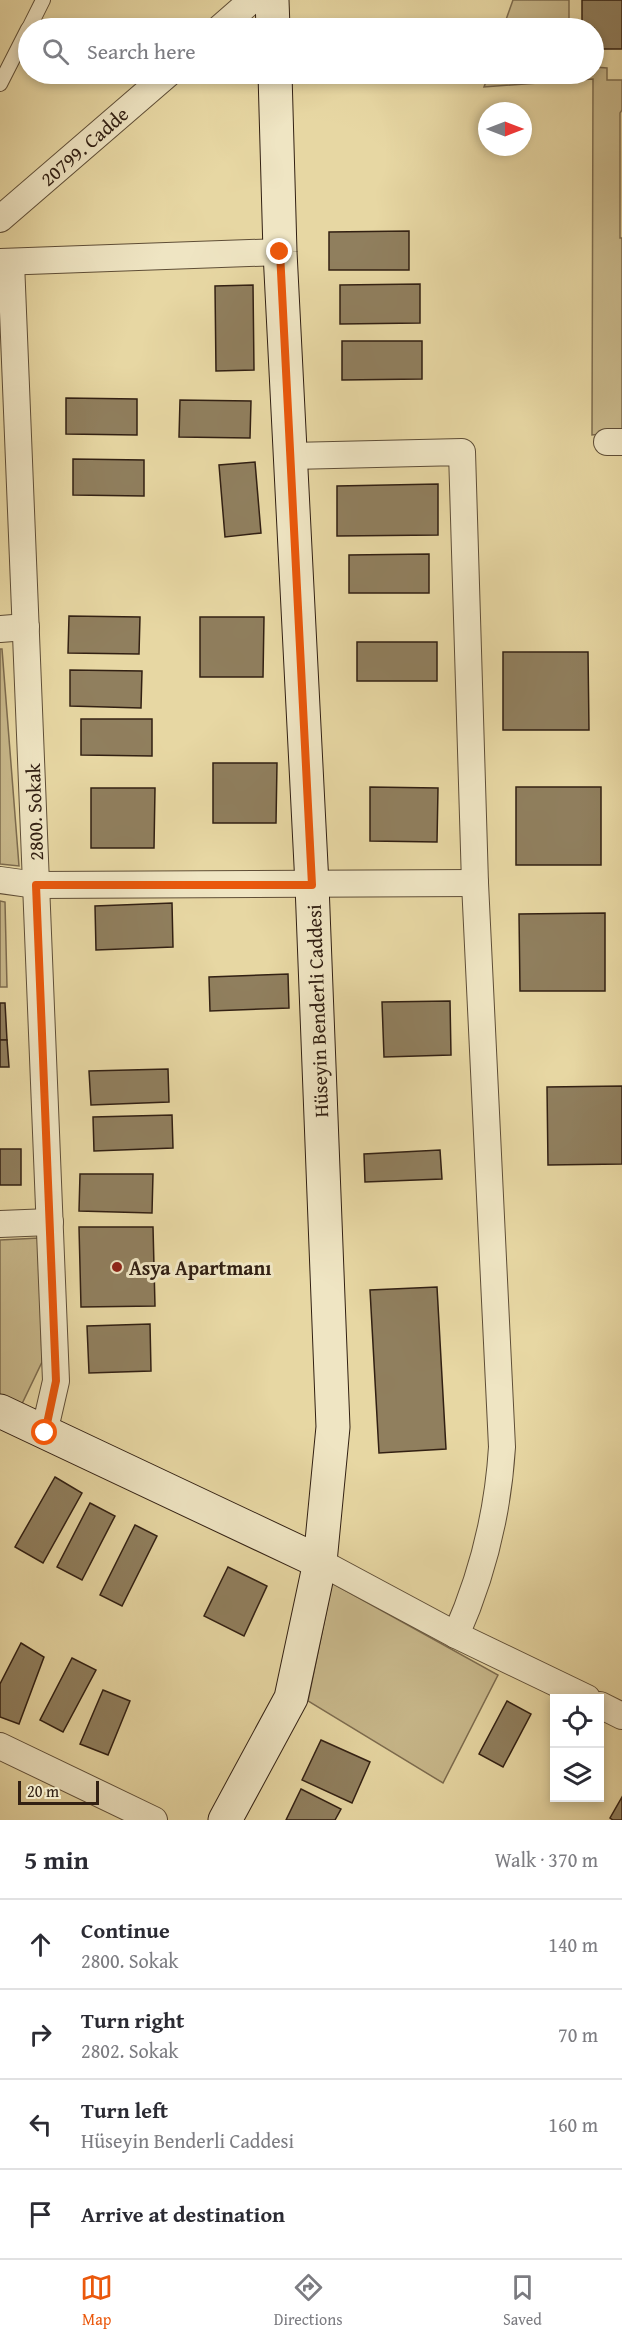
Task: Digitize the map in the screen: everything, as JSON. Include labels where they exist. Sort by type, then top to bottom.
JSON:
[{"type":"main road","points":[[272,0],[273,18]]},
{"type":"main road","name":"Hüseyin Benderli Caddesi","points":[[225,1820],[291,1698],[320,1562],[333,1427],[312,885],[280,252],[275,84]]},
{"type":"main road","points":[[0,1412],[320,1562]]},
{"type":"street","points":[[231,18],[252,0]]},
{"type":"street","name":"20799. Cadde","points":[[0,219],[156,84]]},
{"type":"street","points":[[6,262],[280,252]]},
{"type":"street","name":"2800. Sokak","points":[[6,262],[26,627],[56,1381],[45,1433]]},
{"type":"street","points":[[291,456],[462,452],[475,883],[502,1446],[497,1500],[489,1543],[480,1574],[456,1635]]},
{"type":"street","points":[[0,629],[26,627]]},
{"type":"street","points":[[0,880],[36,885],[475,883]]},
{"type":"street","points":[[0,1224],[50,1222]]},
{"type":"street","points":[[320,1562],[456,1635],[579,1694]]},
{"type":"street","points":[[604,1707],[622,1716]]},
{"type":"street","points":[[0,1746],[154,1820]]},
{"type":"lane","points":[[33,18],[38,2]]},
{"type":"lane","points":[[0,84],[18,50]]},
{"type":"shaded area","points":[[513,0],[569,0],[569,18],[507,18]]},
{"type":"shaded area","points":[[604,68],[607,68],[607,80],[622,80],[620,238],[622,238],[622,432],[592,435],[593,84],[604,84]]},
{"type":"shaded area","points":[[485,84],[525,84],[484,87]]},
{"type":"shaded area","points":[[0,649],[2,649],[19,866],[0,864]]},
{"type":"shaded area","points":[[0,901],[5,902],[7,987],[0,987]]},
{"type":"shaded area","points":[[39,1238],[42,1362],[19,1410],[0,1401],[0,1240]]},
{"type":"shaded area","points":[[332,1583],[498,1675],[443,1783],[308,1701]]},
{"type":"building","points":[[582,0],[622,0],[622,49],[604,49],[604,18],[582,18]]},
{"type":"building","points":[[409,231],[409,270],[329,270],[329,232]]},
{"type":"building","points":[[420,284],[420,323],[340,324],[340,285]]},
{"type":"building","points":[[253,285],[254,370],[216,371],[215,286]]},
{"type":"building","points":[[342,341],[422,341],[422,379],[342,380]]},
{"type":"building","points":[[66,398],[137,399],[137,435],[66,434]]},
{"type":"building","points":[[180,400],[251,401],[250,438],[179,437]]},
{"type":"building","points":[[73,459],[144,460],[144,496],[73,495]]},
{"type":"building","points":[[255,462],[261,533],[225,537],[219,465]]},
{"type":"building","points":[[438,484],[438,535],[337,536],[337,486]]},
{"type":"building","points":[[429,554],[429,593],[349,593],[349,555]]},
{"type":"building","points":[[69,616],[140,617],[139,654],[68,653]]},
{"type":"building","points":[[200,617],[264,617],[263,677],[200,677]]},
{"type":"building","points":[[357,642],[437,642],[437,681],[357,681]]},
{"type":"building","points":[[503,652],[588,652],[589,730],[503,730]]},
{"type":"building","points":[[70,670],[142,671],[141,708],[70,706]]},
{"type":"building","points":[[81,719],[152,719],[152,756],[81,755]]},
{"type":"building","points":[[213,763],[277,763],[276,823],[213,823]]},
{"type":"building","points":[[370,787],[438,788],[437,842],[370,841]]},
{"type":"building","points":[[516,787],[601,787],[601,865],[516,865]]},
{"type":"building","points":[[91,788],[155,788],[154,848],[91,848]]},
{"type":"building","points":[[172,903],[173,947],[96,950],[95,906]]},
{"type":"building","points":[[605,913],[605,991],[520,991],[519,914]]},
{"type":"building","points":[[288,974],[289,1008],[210,1011],[209,977]]},
{"type":"building","points":[[450,1001],[451,1055],[384,1057],[382,1002]]},
{"type":"building","points":[[0,1003],[5,1003],[7,1040],[0,1040]]},
{"type":"building","points":[[0,1040],[7,1040],[9,1067],[0,1067]]},
{"type":"building","points":[[168,1069],[169,1102],[91,1105],[89,1071]]},
{"type":"building","points":[[622,1086],[622,1164],[548,1165],[547,1087]]},
{"type":"building","points":[[172,1115],[173,1148],[94,1151],[93,1117]]},
{"type":"building","points":[[0,1149],[21,1149],[21,1185],[0,1185]]},
{"type":"building","points":[[440,1150],[442,1179],[365,1182],[364,1154]]},
{"type":"building","points":[[80,1174],[153,1174],[152,1213],[79,1211]]},
{"type":"building","name":"Asya Apartmanı","points":[[79,1227],[153,1227],[155,1306],[81,1307]]},
{"type":"building","points":[[437,1287],[446,1449],[379,1453],[370,1290]]},
{"type":"building","points":[[150,1324],[151,1371],[89,1373],[87,1326]]},
{"type":"building","points":[[55,1477],[82,1493],[43,1563],[15,1547]]},
{"type":"building","points":[[90,1503],[115,1516],[82,1580],[57,1567]]},
{"type":"building","points":[[135,1525],[157,1536],[122,1606],[100,1595]]},
{"type":"building","points":[[228,1567],[267,1586],[244,1636],[204,1616]]},
{"type":"building","points":[[21,1643],[44,1657],[19,1724],[0,1717],[0,1684]]},
{"type":"building","points":[[72,1658],[96,1670],[63,1732],[40,1720]]},
{"type":"building","points":[[103,1690],[130,1701],[108,1755],[80,1744]]},
{"type":"building","points":[[507,1701],[531,1714],[503,1767],[479,1754]]},
{"type":"building","points":[[321,1740],[370,1762],[352,1803],[302,1780]]},
{"type":"building","points":[[301,1789],[341,1809],[335,1820],[286,1820]]},
{"type":"building","points":[[622,1797],[622,1820],[613,1820],[610,1818]]},
{"type":"place","name":"Asya Apartmanı","points":[[117,1267]]},
{"type":"route","points":[[45,1433],[56,1381],[36,885],[312,885],[280,252]]}]
